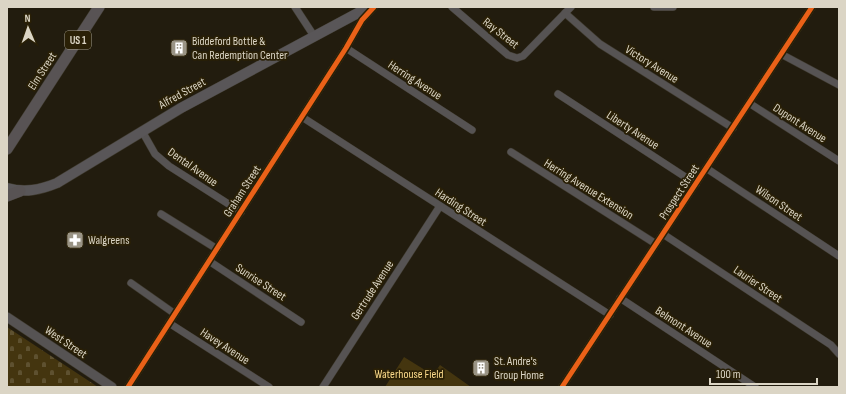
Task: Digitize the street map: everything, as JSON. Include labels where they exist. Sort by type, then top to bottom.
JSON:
[{"type":"main road","name":"Elm Street","points":[[7,149],[99,7]]},
{"type":"main road","name":"Alfred Street","points":[[7,188],[20,191],[39,190],[57,183],[142,131],[369,7]]},
{"type":"main road","points":[[7,196],[20,191]]},
{"type":"street","points":[[294,7],[314,36]]},
{"type":"street","name":"Graham Street","points":[[128,387],[346,48],[362,20],[374,7]]},
{"type":"street","name":"Ray Street","points":[[452,7],[508,55],[514,58],[523,56],[571,7]]},
{"type":"street","points":[[654,7],[673,7]]},
{"type":"street","name":"Prospect Street","points":[[562,387],[812,7]]},
{"type":"street","name":"Victory Avenue","points":[[565,13],[600,44],[733,128]]},
{"type":"street","name":"Herring Avenue","points":[[346,48],[472,130]]},
{"type":"street","points":[[781,54],[839,85]]},
{"type":"street","name":"Liberty Avenue","points":[[558,94],[696,184]]},
{"type":"street","name":"Dupont Avenue","points":[[749,103],[839,161]]},
{"type":"street","name":"Harding Street","points":[[302,117],[610,315]]},
{"type":"street","name":"Dental Avenue","points":[[142,131],[155,154],[169,166],[241,212]]},
{"type":"street","name":"Herring Avenue Extension","points":[[511,152],[656,244]]},
{"type":"street","name":"Wilson Street","points":[[706,168],[839,256]]},
{"type":"street","name":"Gertrude Avenue","points":[[323,387],[440,206]]},
{"type":"street","points":[[161,214],[217,249]]},
{"type":"street","name":"Laurier Street","points":[[663,234],[830,345],[839,354]]},
{"type":"street","name":"Sunrise Street","points":[[209,261],[301,322]]},
{"type":"street","points":[[131,284],[175,314]]},
{"type":"street","name":"Belmont Avenue","points":[[620,298],[755,387]]},
{"type":"street","name":"West Street","points":[[7,317],[112,387]]},
{"type":"street","name":"Havey Avenue","points":[[170,323],[269,387]]},
{"type":"green space","points":[[7,327],[98,387],[7,387]]},
{"type":"green space","name":"Waterhouse Field","points":[[404,357],[433,375],[440,365],[471,387],[385,387]]},
{"type":"cycle path","points":[[128,387],[346,48],[362,20],[374,7]]},
{"type":"cycle path","points":[[562,387],[812,7]]},
{"type":"place","name":"Biddeford Bottle & Can Redemption Center","points":[[179,48]]},
{"type":"place","name":"Walgreens","points":[[75,240]]},
{"type":"place","name":"St. Andre's Group Home","points":[[481,368]]}]
